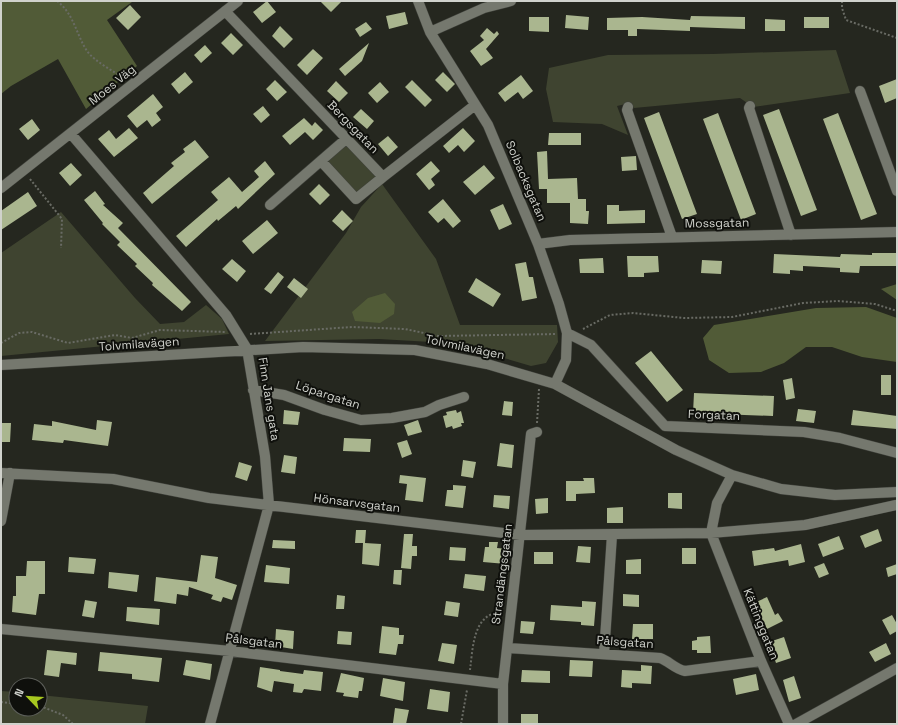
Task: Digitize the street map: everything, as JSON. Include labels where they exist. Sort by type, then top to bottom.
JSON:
[{"type":"street","name":"Moes Väg","points":[[1,188],[238,1]]},
{"type":"street","name":"Solbacksgatan","points":[[418,1],[430,32],[491,132],[538,244],[559,304],[567,333],[566,360],[555,384]]},
{"type":"street","points":[[430,32],[484,8],[511,1]]},
{"type":"street","name":"Bergsgatan","points":[[225,11],[383,177]]},
{"type":"street","points":[[860,91],[897,191]]},
{"type":"street","points":[[321,161],[356,199],[475,105]]},
{"type":"street","points":[[750,106],[749,108],[791,235]]},
{"type":"street","points":[[628,107],[627,110],[672,237]]},
{"type":"street","name":"Finn Jans gata","points":[[71,134],[226,315],[236,333],[248,349],[253,390],[265,456],[269,505],[210,724]]},
{"type":"street","points":[[270,205],[346,139]]},
{"type":"street","name":"Mossgatan","points":[[538,244],[570,240],[897,232]]},
{"type":"street","name":"Forgatan","points":[[567,333],[591,345],[665,426],[804,432],[840,438],[897,453]]},
{"type":"street","name":"Tolvmilavägen","points":[[1,365],[248,349],[303,347],[415,350],[487,364],[555,384],[676,450],[732,475],[781,489],[835,495],[897,492]]},
{"type":"street","name":"Löpargatan","points":[[253,390],[284,394],[325,410],[361,420],[392,418],[425,412],[439,405],[464,397]]},
{"type":"street","name":"Strandängsgatan","points":[[503,724],[503,684],[531,434],[537,432]]},
{"type":"street","points":[[1,521],[6,473]]},
{"type":"street","name":"Hönsarvsgatan","points":[[6,473],[113,479],[209,498],[520,535],[711,533],[806,525],[896,505]]},
{"type":"street","points":[[711,533],[718,503],[732,475]]},
{"type":"street","name":"Kättinggatan","points":[[711,533],[762,661],[790,724]]},
{"type":"street","points":[[604,654],[612,535]]},
{"type":"street","name":"Pålsgatan","points":[[1,629],[230,651],[503,684]]},
{"type":"street","name":"Pålsgatan","points":[[507,648],[660,658],[667,660],[679,670],[685,671],[762,661]]},
{"type":"street","points":[[796,724],[897,668]]},
{"type":"path","points":[[57,1],[66,8],[88,52],[112,72],[136,83]]},
{"type":"path","points":[[842,1],[842,8],[846,20],[897,38]]},
{"type":"path","points":[[23,171],[62,219],[61,248]]},
{"type":"path","points":[[1,343],[19,333],[32,332],[68,343],[115,335],[132,338],[160,330],[253,334],[352,327],[405,329],[438,336],[500,336],[567,333],[586,328],[610,315],[625,314],[684,318],[732,317],[802,304],[838,301],[875,304],[897,310]]},
{"type":"path","points":[[537,432],[538,392],[542,380]]},
{"type":"path","points":[[461,724],[475,635],[480,622],[488,615],[496,612],[511,612]]},
{"type":"path","points":[[48,709],[63,715],[73,724]]},
{"type":"green space","points":[[1,1],[131,1],[132,2],[107,20],[137,66],[86,109],[58,59],[11,86],[1,94]]},
{"type":"green space","points":[[836,50],[850,93],[753,107],[740,98],[634,108],[630,103],[617,106],[628,135],[602,124],[553,122],[546,89],[549,68],[608,55],[713,54]]},
{"type":"green space","points":[[347,144],[377,178],[356,194],[328,161]]},
{"type":"green space","points":[[382,184],[436,259],[460,325],[557,325],[558,342],[546,363],[531,366],[490,354],[431,342],[379,339],[265,341],[346,233],[361,207]]},
{"type":"green space","points":[[61,212],[135,298],[160,324],[184,322],[206,305],[222,319],[229,334],[1,356],[1,253]]},
{"type":"green space","points":[[897,284],[897,300],[881,289]]},
{"type":"green space","points":[[385,293],[395,304],[394,314],[380,323],[355,321],[352,312],[368,298]]},
{"type":"green space","points":[[866,307],[897,318],[897,362],[862,357],[832,347],[806,347],[784,363],[761,372],[729,373],[709,360],[703,338],[714,325],[816,308]]},
{"type":"green space","points":[[1,691],[8,691],[8,717],[48,717],[48,696],[148,706],[145,724],[1,724]]},
{"type":"building","points":[[267,1],[276,12],[262,23],[253,12]]},
{"type":"building","points":[[320,1],[342,1],[331,12]]},
{"type":"building","points":[[130,5],[141,17],[128,30],[116,18]]},
{"type":"building","points":[[405,12],[408,24],[389,29],[386,16]]},
{"type":"building","points":[[566,15],[589,17],[588,30],[565,28]]},
{"type":"building","points":[[691,16],[745,17],[745,29],[690,27],[690,31],[637,29],[637,36],[628,36],[628,30],[607,30],[607,18],[642,17],[690,20]]},
{"type":"building","points":[[529,17],[549,17],[549,32],[529,31]]},
{"type":"building","points":[[804,17],[829,17],[829,28],[804,28]]},
{"type":"building","points":[[765,19],[785,20],[785,31],[765,31]]},
{"type":"building","points":[[366,22],[372,29],[360,37],[355,29]]},
{"type":"building","points":[[280,26],[293,39],[284,48],[272,36]]},
{"type":"building","points":[[487,28],[494,34],[497,31],[499,34],[486,49],[493,58],[481,66],[470,51],[484,40],[480,36]]},
{"type":"building","points":[[231,33],[243,45],[233,55],[221,43]]},
{"type":"building","points":[[369,43],[362,61],[345,76],[339,69]]},
{"type":"building","points":[[205,45],[212,53],[201,63],[194,55]]},
{"type":"building","points":[[313,49],[323,58],[307,75],[297,65]]},
{"type":"building","points":[[185,72],[193,82],[179,94],[171,84]]},
{"type":"building","points":[[443,72],[455,84],[447,92],[435,80]]},
{"type":"building","points":[[521,75],[533,91],[523,99],[518,92],[505,102],[498,93]]},
{"type":"building","points":[[897,79],[897,98],[885,103],[879,86]]},
{"type":"building","points":[[275,80],[287,92],[277,101],[266,89]]},
{"type":"building","points":[[412,80],[432,100],[425,107],[405,87]]},
{"type":"building","points":[[336,81],[348,93],[339,102],[327,91]]},
{"type":"building","points":[[380,82],[389,92],[377,103],[368,93]]},
{"type":"building","points":[[153,94],[163,107],[156,113],[161,120],[152,127],[147,120],[137,128],[127,116]]},
{"type":"building","points":[[263,106],[270,115],[261,123],[253,114]]},
{"type":"building","points":[[361,109],[374,121],[367,129],[353,117]]},
{"type":"building","points":[[779,109],[817,210],[801,216],[763,115]]},
{"type":"building","points":[[659,112],[697,214],[682,219],[644,118]]},
{"type":"building","points":[[718,113],[756,214],[741,220],[703,119]]},
{"type":"building","points":[[838,113],[877,214],[861,220],[823,119]]},
{"type":"building","points":[[304,118],[312,126],[315,122],[323,130],[313,140],[305,132],[290,145],[282,136]]},
{"type":"building","points":[[32,119],[40,130],[28,140],[19,129]]},
{"type":"building","points":[[129,128],[138,138],[114,157],[98,139],[109,130],[116,139]]},
{"type":"building","points":[[463,128],[475,141],[464,152],[458,145],[449,153],[443,146]]},
{"type":"building","points":[[549,133],[581,133],[581,145],[548,145]]},
{"type":"building","points":[[388,136],[398,147],[388,156],[378,144]]},
{"type":"building","points":[[195,140],[209,157],[152,204],[143,193],[174,166],[171,163],[185,152],[183,149]]},
{"type":"building","points":[[547,151],[548,179],[577,178],[578,199],[586,199],[586,211],[589,211],[588,224],[570,223],[570,203],[547,203],[547,189],[539,189],[537,152]]},
{"type":"building","points":[[636,156],[637,170],[622,171],[621,157]]},
{"type":"building","points":[[265,161],[275,174],[238,209],[236,206],[218,221],[217,219],[186,247],[176,236],[218,200],[211,192],[229,177],[242,192],[259,177],[254,171]]},
{"type":"building","points":[[431,161],[440,171],[431,179],[435,185],[429,190],[416,174]]},
{"type":"building","points":[[71,163],[82,175],[70,186],[59,173]]},
{"type":"building","points":[[484,165],[495,178],[475,195],[463,182]]},
{"type":"building","points":[[319,184],[330,195],[320,205],[309,194]]},
{"type":"building","points":[[95,191],[105,204],[103,205],[123,223],[118,228],[191,302],[182,311],[152,285],[153,283],[135,266],[137,264],[117,245],[120,242],[102,224],[103,223],[84,200]]},
{"type":"building","points":[[28,192],[37,206],[1,230],[1,211]]},
{"type":"building","points":[[443,199],[461,221],[453,228],[444,218],[438,223],[428,212]]},
{"type":"building","points":[[503,204],[512,224],[499,230],[490,210]]},
{"type":"building","points":[[607,205],[619,205],[619,211],[645,210],[645,223],[607,224]]},
{"type":"building","points":[[342,210],[353,221],[343,231],[332,221]]},
{"type":"building","points":[[267,220],[278,233],[253,254],[242,241]]},
{"type":"building","points":[[872,253],[897,253],[897,266],[860,266],[859,273],[840,272],[840,268],[803,266],[803,271],[790,270],[790,274],[773,273],[774,254],[840,257],[841,254],[872,255]]},
{"type":"building","points":[[627,256],[658,256],[659,272],[644,273],[644,277],[628,277]]},
{"type":"building","points":[[603,258],[604,273],[580,273],[579,259]]},
{"type":"building","points":[[232,259],[246,271],[237,282],[222,269]]},
{"type":"building","points":[[702,260],[722,261],[721,274],[701,273]]},
{"type":"building","points":[[526,262],[529,277],[533,277],[537,298],[522,301],[515,264]]},
{"type":"building","points":[[278,272],[284,277],[271,294],[264,289]]},
{"type":"building","points":[[294,278],[308,289],[301,298],[287,287]]},
{"type":"building","points":[[476,278],[501,294],[493,307],[468,292]]},
{"type":"building","points":[[651,351],[683,390],[667,402],[635,363]]},
{"type":"building","points":[[881,375],[891,375],[891,395],[881,395]]},
{"type":"building","points":[[792,378],[795,398],[786,400],[783,380]]},
{"type":"building","points":[[694,393],[774,396],[773,416],[693,413]]},
{"type":"building","points":[[504,401],[513,402],[512,416],[502,415]]},
{"type":"building","points":[[798,409],[816,411],[814,423],[796,421]]},
{"type":"building","points":[[284,410],[300,412],[298,425],[283,424]]},
{"type":"building","points":[[456,410],[457,413],[461,411],[464,423],[461,423],[462,426],[453,429],[452,426],[446,428],[443,416],[447,415],[446,412]]},
{"type":"building","points":[[853,410],[897,416],[897,429],[851,425]]},
{"type":"building","points":[[97,420],[112,422],[108,446],[64,440],[63,443],[32,440],[34,424],[52,426],[52,421],[96,430]]},
{"type":"building","points":[[418,420],[422,432],[408,436],[404,425]]},
{"type":"building","points":[[1,423],[11,423],[10,442],[1,442]]},
{"type":"building","points":[[344,438],[371,439],[370,452],[343,451]]},
{"type":"building","points":[[407,440],[412,454],[402,458],[397,443]]},
{"type":"building","points":[[500,443],[514,445],[512,468],[497,466]]},
{"type":"building","points":[[284,455],[297,457],[295,474],[281,472]]},
{"type":"building","points":[[463,460],[476,462],[473,478],[461,476]]},
{"type":"building","points":[[239,462],[252,466],[247,481],[235,477]]},
{"type":"building","points":[[400,475],[426,478],[423,502],[405,500],[407,484],[399,483]]},
{"type":"building","points":[[583,478],[594,478],[595,493],[576,494],[576,501],[566,501],[566,481],[584,481]]},
{"type":"building","points":[[453,485],[466,486],[463,508],[445,506],[447,490],[453,490]]},
{"type":"building","points":[[668,493],[682,493],[682,509],[668,508]]},
{"type":"building","points":[[494,495],[510,496],[509,509],[493,507]]},
{"type":"building","points":[[548,498],[548,513],[536,514],[535,499]]},
{"type":"building","points":[[623,507],[623,523],[607,523],[607,508]]},
{"type":"building","points":[[878,529],[882,541],[865,548],[860,536]]},
{"type":"building","points":[[356,530],[366,530],[365,543],[381,544],[379,566],[362,564],[363,543],[355,543]]},
{"type":"building","points":[[404,534],[413,534],[412,546],[417,546],[417,556],[412,556],[411,569],[401,568]]},
{"type":"building","points":[[839,536],[844,549],[823,557],[818,544]]},
{"type":"building","points":[[273,540],[295,541],[295,549],[272,548]]},
{"type":"building","points":[[489,542],[498,542],[497,548],[508,549],[506,564],[483,562],[485,547],[489,547]]},
{"type":"building","points":[[801,544],[805,562],[789,566],[788,560],[754,566],[752,551],[774,548],[775,551]]},
{"type":"building","points":[[578,546],[591,547],[590,563],[576,562]]},
{"type":"building","points":[[450,547],[466,548],[465,561],[449,560]]},
{"type":"building","points":[[682,548],[696,548],[696,564],[682,564]]},
{"type":"building","points":[[534,552],[553,552],[553,564],[534,564]]},
{"type":"building","points":[[201,555],[218,557],[215,578],[237,585],[232,600],[223,597],[221,602],[211,599],[213,595],[189,587],[188,596],[177,594],[176,604],[154,601],[156,577],[197,582]]},
{"type":"building","points":[[69,557],[96,559],[94,574],[68,572]]},
{"type":"building","points":[[641,559],[641,574],[626,574],[626,560]]},
{"type":"building","points":[[27,561],[45,561],[45,594],[39,594],[36,615],[12,612],[13,596],[16,596],[16,576],[26,576]]},
{"type":"building","points":[[824,563],[829,574],[819,578],[814,567]]},
{"type":"building","points":[[897,564],[897,574],[888,577],[886,568]]},
{"type":"building","points":[[266,565],[290,568],[289,584],[264,582]]},
{"type":"building","points":[[394,570],[402,570],[401,585],[393,584]]},
{"type":"building","points":[[109,572],[139,575],[137,592],[108,588]]},
{"type":"building","points":[[465,574],[486,576],[484,591],[463,588]]},
{"type":"building","points":[[623,594],[639,595],[639,607],[623,606]]},
{"type":"building","points":[[337,595],[345,596],[344,609],[336,609]]},
{"type":"building","points":[[767,597],[775,615],[778,613],[783,621],[767,629],[762,619],[759,620],[752,604]]},
{"type":"building","points":[[85,600],[97,602],[94,618],[82,616]]},
{"type":"building","points":[[446,601],[460,603],[458,617],[444,615]]},
{"type":"building","points":[[582,601],[596,602],[594,626],[581,625],[581,622],[550,620],[551,605],[582,607]]},
{"type":"building","points":[[127,607],[160,609],[159,625],[126,621]]},
{"type":"building","points":[[892,615],[897,624],[897,631],[890,635],[882,620]]},
{"type":"building","points":[[521,621],[535,622],[533,634],[520,633]]},
{"type":"building","points":[[633,624],[653,624],[653,639],[632,639]]},
{"type":"building","points":[[382,626],[399,628],[399,635],[404,635],[403,644],[398,644],[396,655],[379,653]]},
{"type":"building","points":[[276,629],[294,631],[293,649],[275,646]]},
{"type":"building","points":[[338,631],[352,632],[351,645],[337,644]]},
{"type":"building","points":[[710,636],[711,653],[697,653],[697,650],[692,650],[692,641],[697,640],[697,637]]},
{"type":"building","points":[[784,637],[791,658],[776,663],[769,642]]},
{"type":"building","points":[[442,643],[457,645],[454,664],[438,661]]},
{"type":"building","points":[[886,643],[891,654],[875,662],[869,652]]},
{"type":"building","points":[[47,650],[77,653],[76,665],[61,663],[59,677],[44,675]]},
{"type":"building","points":[[100,652],[162,658],[159,682],[132,679],[132,674],[98,671]]},
{"type":"building","points":[[186,660],[212,664],[210,680],[183,675]]},
{"type":"building","points":[[570,660],[593,661],[592,677],[569,676]]},
{"type":"building","points":[[641,665],[652,666],[651,684],[632,683],[632,688],[621,687],[622,670],[641,671]]},
{"type":"building","points":[[260,667],[303,674],[304,670],[323,672],[321,691],[304,689],[302,693],[293,692],[294,684],[274,681],[272,692],[257,687]]},
{"type":"building","points":[[522,670],[550,671],[550,683],[521,682]]},
{"type":"building","points":[[341,673],[364,678],[362,691],[359,691],[358,698],[343,696],[344,693],[336,692]]},
{"type":"building","points":[[756,674],[759,690],[736,695],[733,679]]},
{"type":"building","points":[[794,676],[801,698],[789,702],[783,680]]},
{"type":"building","points":[[383,678],[405,682],[403,701],[380,696]]},
{"type":"building","points":[[430,689],[450,692],[448,712],[427,709]]},
{"type":"building","points":[[395,708],[409,710],[406,724],[393,723]]},
{"type":"building","points":[[521,714],[538,714],[538,724],[521,724]]}]
